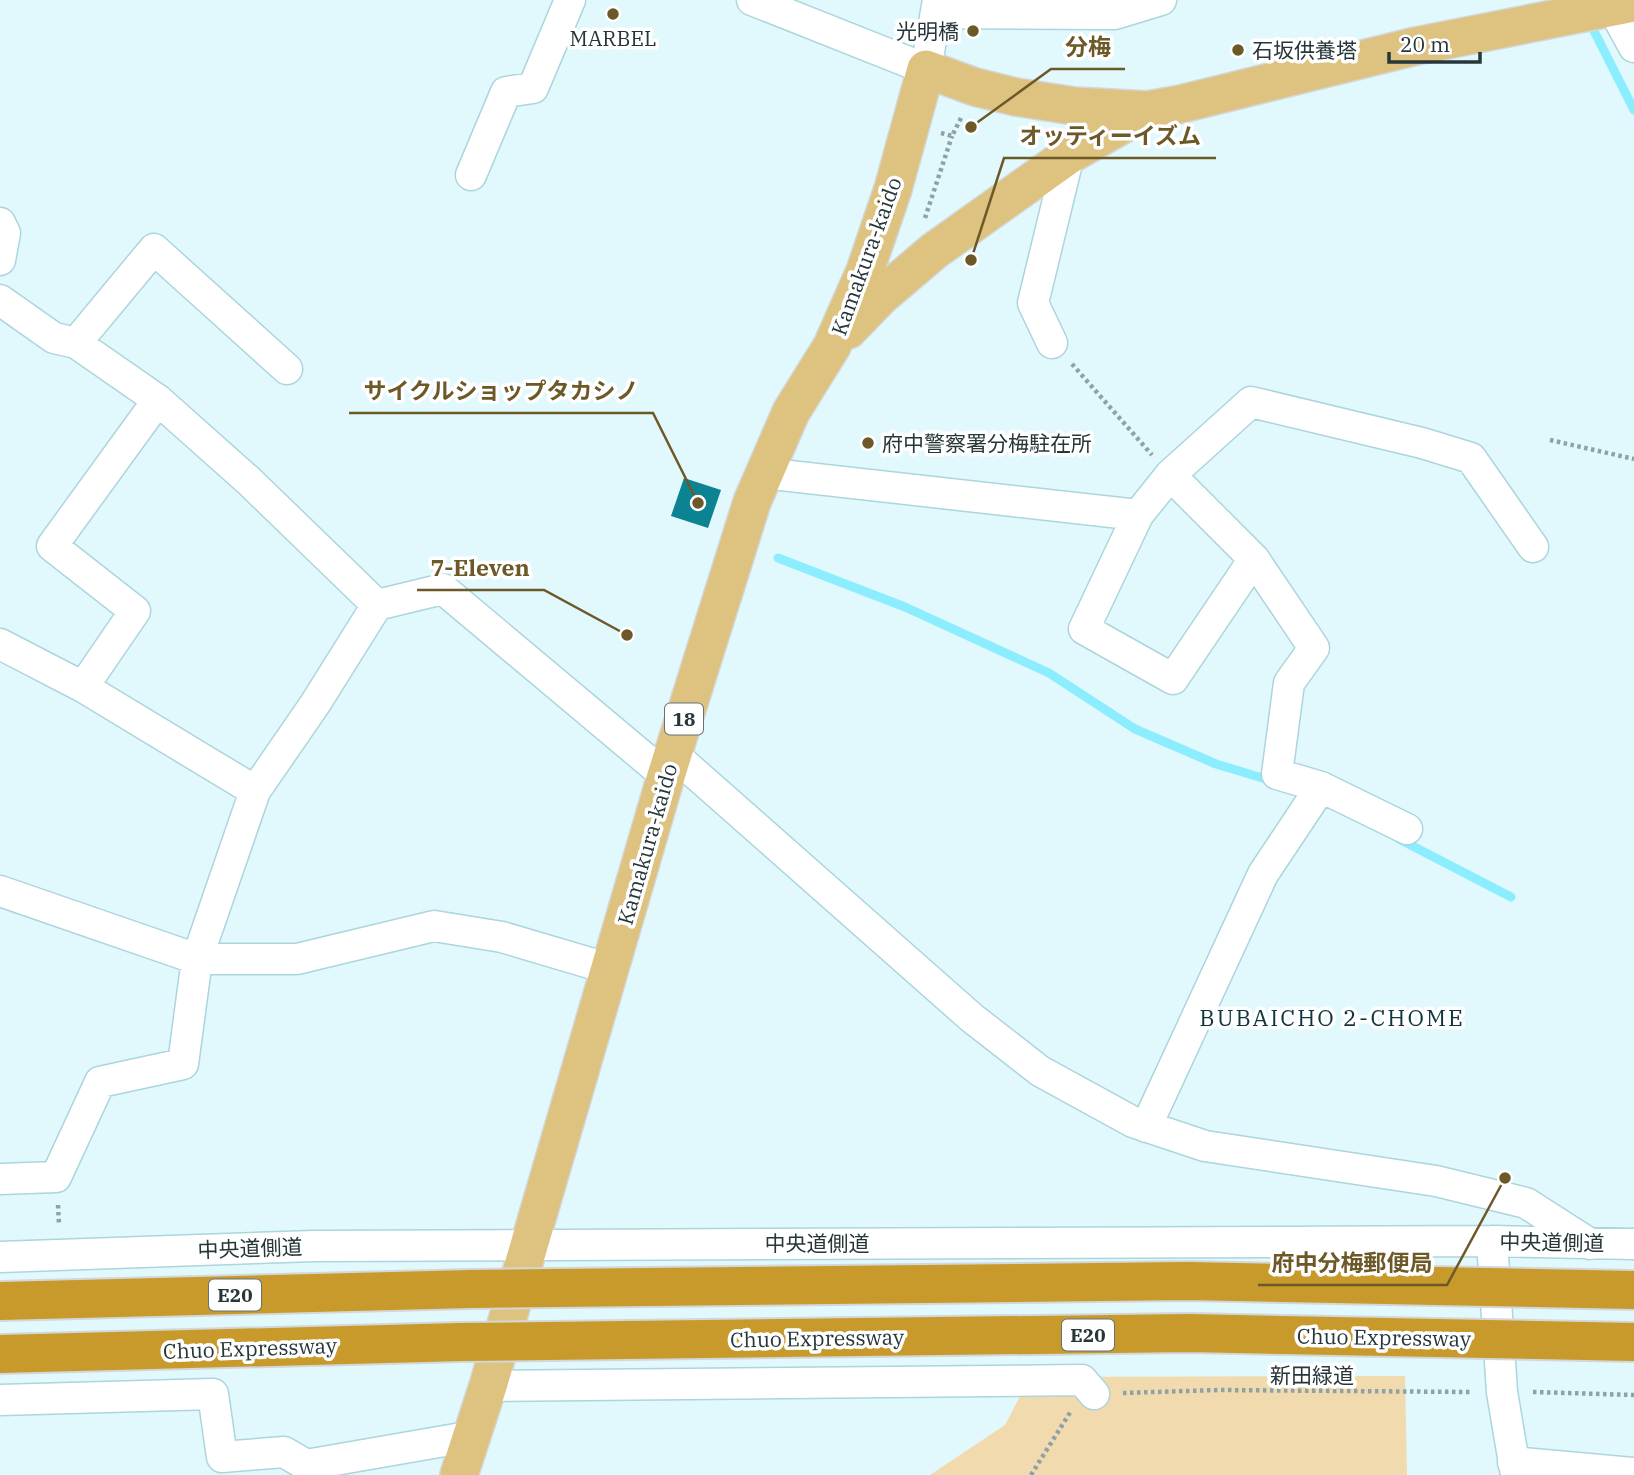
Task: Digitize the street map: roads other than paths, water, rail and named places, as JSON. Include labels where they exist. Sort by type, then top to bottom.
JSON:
[{"type":"highway","name":"E20","points":[[0,1301],[471,1289],[1187,1281],[1634,1290]]},
{"type":"highway","name":"Chuo Expressway","points":[[0,1354],[461,1342],[1189,1333],[1634,1342]]},
{"type":"main road","name":"18","points":[[926,69],[975,87],[1016,97],[1074,106],[1148,110],[1416,46],[1623,5]]},
{"type":"main road","name":"Kamakura-kaido","points":[[459,1475],[488,1386],[670,765],[752,502],[791,412],[832,346],[869,259],[893,189],[926,69]]},
{"type":"main road","name":"18","points":[[832,346],[880,297],[934,251],[1069,155],[1148,110]]},
{"type":"street","points":[[471,175],[506,92],[533,88],[570,0]]},
{"type":"street","points":[[752,0],[926,69],[937,6],[1115,14],[1161,0]]},
{"type":"street","points":[[1623,5],[1634,47]]},
{"type":"street","points":[[1052,343],[1033,303],[1069,155]]},
{"type":"street","points":[[0,223],[5,233],[0,260]]},
{"type":"street","points":[[76,343],[154,249],[287,369]]},
{"type":"street","points":[[0,300],[54,338],[76,343],[158,400],[249,481],[377,604]]},
{"type":"street","points":[[83,687],[135,611],[51,546],[158,400]]},
{"type":"street","points":[[1254,559],[1173,679],[1084,629],[1138,515],[1170,475],[1251,402],[1422,443],[1471,458],[1533,547]]},
{"type":"street","points":[[763,473],[1138,515]]},
{"type":"street","points":[[1170,475],[1254,559],[1314,648],[1289,683],[1277,774],[1321,787],[1407,829]]},
{"type":"street","points":[[0,1179],[56,1177],[100,1082],[183,1064],[197,959],[255,791],[315,704],[377,604],[443,589],[670,765],[972,1018],[1040,1071],[1133,1122],[1205,1146],[1436,1181],[1526,1203],[1590,1244]]},
{"type":"street","points":[[0,644],[83,687],[255,791]]},
{"type":"street","points":[[1146,1126],[1263,874],[1321,787]]},
{"type":"street","points":[[0,891],[197,959],[297,959],[434,926],[502,937],[610,970]]},
{"type":"street","points":[[1492,1241],[1502,1392],[1514,1469],[1634,1473]]},
{"type":"street","name":"中央道側道","points":[[0,1257],[314,1246],[529,1244],[1492,1241],[1634,1244]]},
{"type":"street","points":[[488,1386],[1083,1380],[1094,1394]]},
{"type":"street","points":[[0,1400],[213,1394],[222,1457],[284,1451],[306,1465],[473,1436]]},
{"type":"waterway","points":[[1592,27],[1634,110]]},
{"type":"waterway","points":[[778,558],[905,607],[1049,673],[1135,729],[1216,764],[1272,781]]},
{"type":"waterway","points":[[1399,839],[1511,897]]},
{"type":"place","name":"MARBEL","points":[[613,14]]},
{"type":"place","name":"光明橋","points":[[973,31]]},
{"type":"place","name":"石坂供養塔","points":[[1238,50]]},
{"type":"place","name":"分梅","points":[[971,127]]},
{"type":"place","name":"オッティーイズム","points":[[971,260]]},
{"type":"place","name":"府中警察署分梅駐在所","points":[[868,443]]},
{"type":"place","name":"サイクルショップタカシノ","points":[[698,503]]},
{"type":"place","name":"7-Eleven","points":[[627,635]]},
{"type":"place","name":"府中分梅郵便局","points":[[1505,1178]]},
{"type":"district","name":"BUBAICHO 2-CHOME","points":[[1332,1017]]}]
